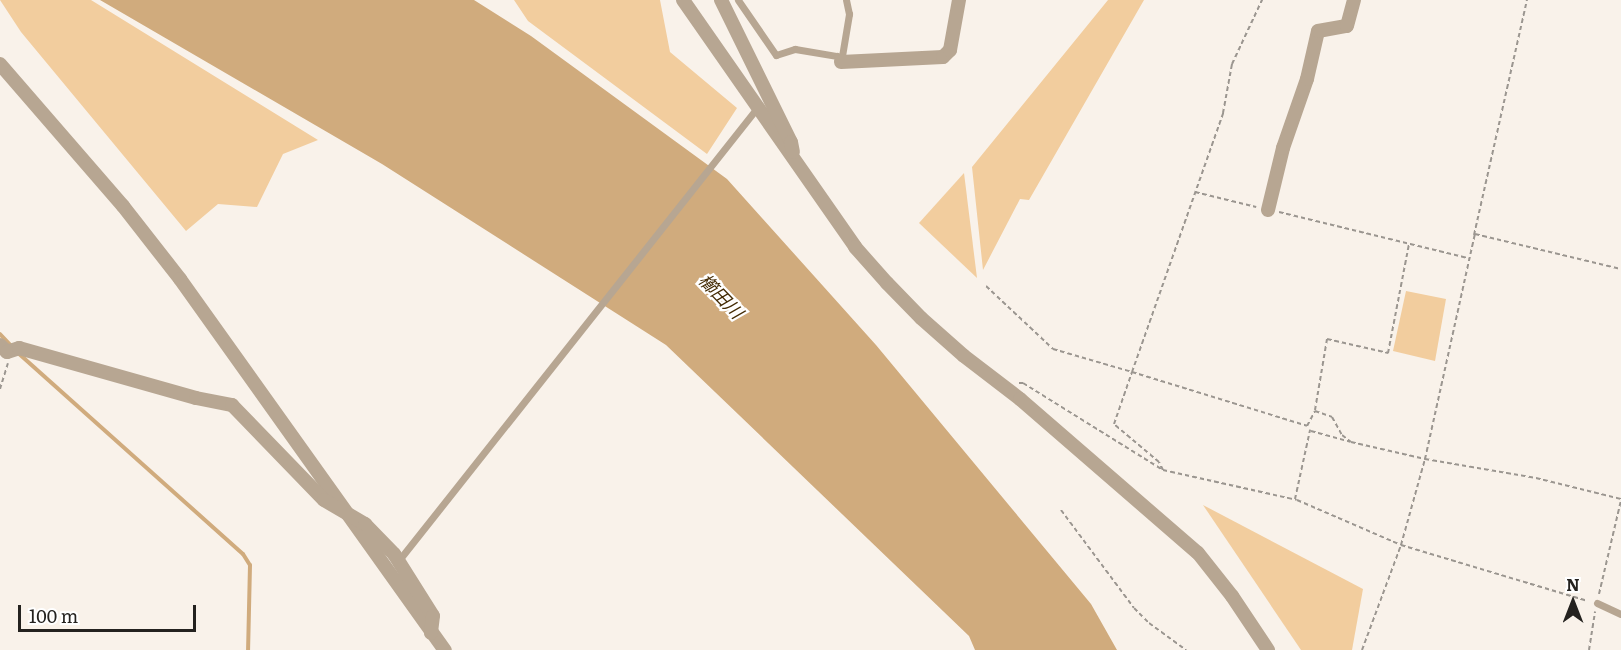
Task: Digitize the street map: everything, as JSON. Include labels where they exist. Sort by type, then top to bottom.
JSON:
[{"type":"street","points":[[683,0],[753,113],[795,162],[855,247],[887,283],[938,333],[1000,382],[1198,554],[1232,596],[1268,650]]},
{"type":"street","points":[[721,0],[791,142],[795,162]]},
{"type":"street","points":[[842,62],[943,57],[950,50],[958,0]]},
{"type":"street","points":[[1268,210],[1283,148],[1307,79],[1318,31],[1347,26],[1354,0]]},
{"type":"street","points":[[0,63],[123,206],[180,279],[445,650]]},
{"type":"street","points":[[9,349],[196,398],[232,405],[324,500],[365,524],[399,560],[433,616],[431,630],[434,650]]},
{"type":"lane","points":[[738,0],[776,56],[795,49],[837,56],[842,62]]},
{"type":"lane","points":[[842,62],[849,14],[846,0]]},
{"type":"lane","points":[[399,560],[565,354],[753,113]]},
{"type":"lane","points":[[1597,603],[1621,614]]},
{"type":"path","points":[[1163,470],[1159,462],[1114,424],[1223,113],[1232,64],[1262,0]]},
{"type":"path","points":[[1362,650],[1401,545],[1425,459],[1527,0]]},
{"type":"path","points":[[1196,192],[1468,258]]},
{"type":"path","points":[[1474,234],[1621,269]]},
{"type":"path","points":[[1307,426],[1315,411],[1315,397],[1327,339],[1388,353],[1409,244]]},
{"type":"path","points":[[986,286],[1053,349],[1307,426],[1312,433],[1425,459],[1536,478],[1621,499],[1597,603],[1589,650]]},
{"type":"path","points":[[0,389],[10,356],[9,349]]},
{"type":"path","points":[[1000,382],[1023,383],[1163,470],[1294,499],[1401,545],[1597,603]]},
{"type":"path","points":[[1315,411],[1332,417],[1342,435],[1351,442]]},
{"type":"path","points":[[1294,499],[1310,429]]},
{"type":"path","points":[[1061,510],[1134,608],[1149,623],[1186,650]]},
{"type":"shaded area","points":[[0,0],[91,0],[318,140],[283,154],[257,207],[218,204],[186,231],[21,32]]},
{"type":"shaded area","points":[[514,0],[660,0],[670,52],[737,108],[707,154],[528,21]]},
{"type":"shaded area","points":[[1108,0],[1144,0],[1029,200],[1020,199],[983,270],[972,167]]},
{"type":"shaded area","points":[[964,173],[977,278],[919,223]]},
{"type":"shaded area","points":[[1406,291],[1446,299],[1435,361],[1393,351]]},
{"type":"shaded area","points":[[1203,505],[1363,589],[1352,650],[1301,650]]},
{"type":"water","name":"櫛田川","points":[[100,0],[474,0],[531,36],[727,179],[876,345],[1091,604],[1117,650],[975,650],[969,636],[666,345],[382,164]]},
{"type":"waterway","points":[[0,334],[12,347]]},
{"type":"waterway","points":[[17,352],[243,554],[250,565],[248,650]]}]
